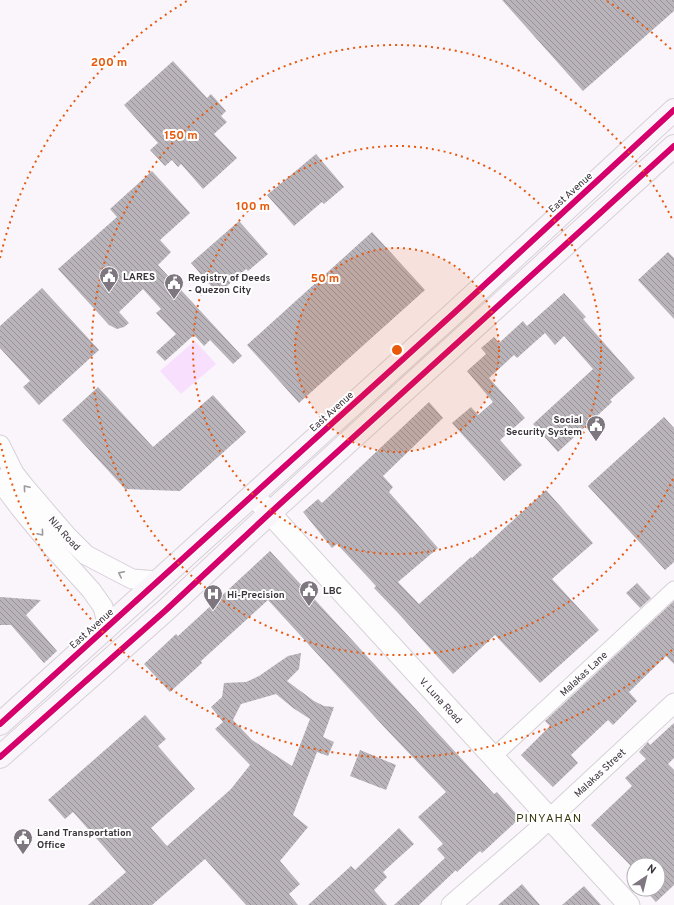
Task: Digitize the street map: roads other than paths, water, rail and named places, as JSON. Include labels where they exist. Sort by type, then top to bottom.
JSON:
[{"type":"main road","name":"East Avenue","points":[[0,724],[454,314],[674,110]]},
{"type":"main road","points":[[0,757],[166,610],[270,513],[674,146]]},
{"type":"main road","name":"V. Luna Road","points":[[254,496],[629,905]]},
{"type":"street","name":"NIA Road","points":[[0,445],[14,473],[67,536],[86,555],[132,579],[159,580]]},
{"type":"street","name":"NIA Road","points":[[0,480],[20,508],[53,548],[91,590],[103,608],[108,626]]},
{"type":"street","name":"Malakas Lane","points":[[492,757],[674,589]]},
{"type":"street","name":"Malakas Street","points":[[451,905],[549,819],[674,703]]},
{"type":"place","name":"LARES","points":[[109,293]]},
{"type":"place","name":"Registry of Deeds - Quezon City","points":[[174,300]]},
{"type":"place","name":"Social Security System","points":[[596,442]]},
{"type":"place","name":"LBC","points":[[309,607]]},
{"type":"place","name":"Hi-Precision","points":[[213,611]]},
{"type":"place","name":"Land Transportation Office","points":[[23,855]]},
{"type":"district","name":"PINYAHAN","points":[[549,818]]}]
